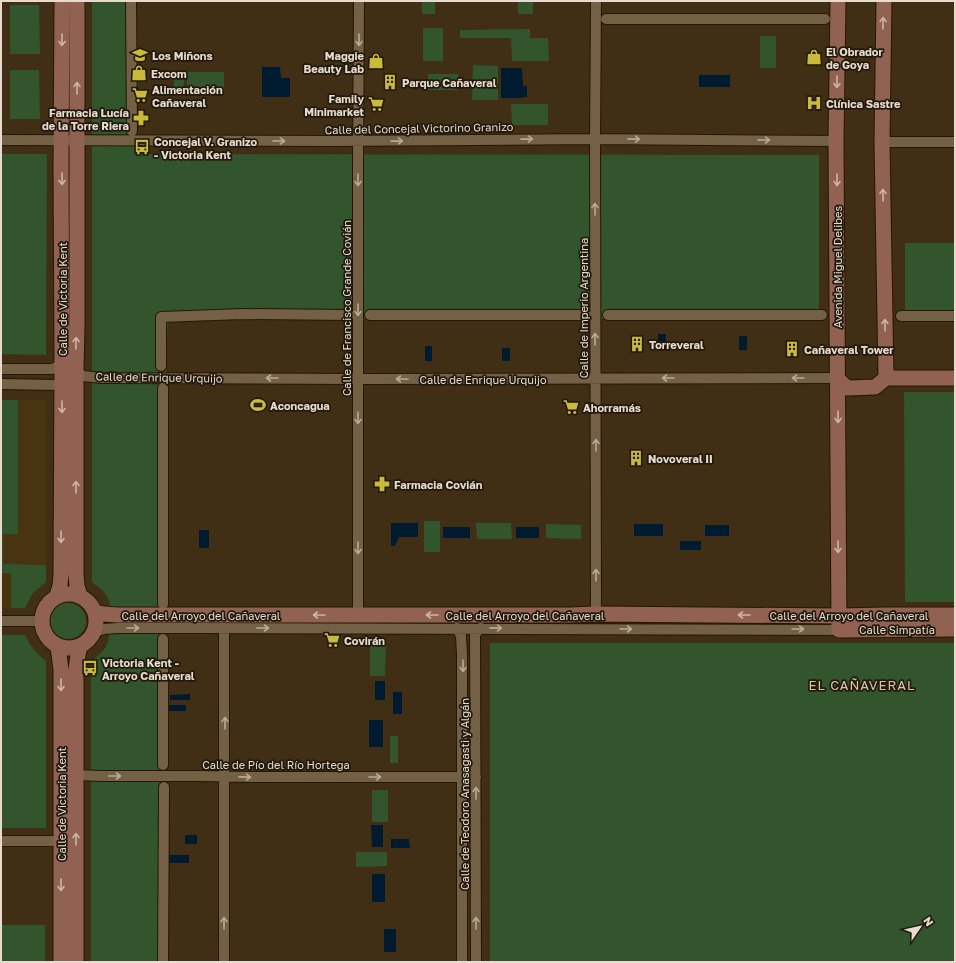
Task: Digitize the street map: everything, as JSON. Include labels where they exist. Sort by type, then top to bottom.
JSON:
[{"type":"main road","name":"Calle de Victoria Kent","points":[[62,1],[62,140],[76,574],[80,596]]},
{"type":"main road","name":"Calle de Victoria Kent","points":[[57,596],[61,574],[62,388],[69,367],[77,326],[77,1]]},
{"type":"main road","name":"Avenida Miguel Delibes","points":[[838,1],[836,141],[839,623]]},
{"type":"main road","points":[[884,1],[882,142],[886,378]]},
{"type":"main road","points":[[837,378],[846,388],[875,387],[886,378],[955,378]]},
{"type":"main road","points":[[72,594],[80,596],[89,602],[95,612],[96,625],[94,632],[88,640],[80,646],[69,648],[58,646],[53,643],[42,627],[44,609],[57,596],[72,594]]},
{"type":"main road","name":"Calle del Arroyo del Cañaveral","points":[[95,612],[118,615],[596,614],[839,623],[885,615],[955,615]]},
{"type":"main road","name":"Calle Simpatía","points":[[839,623],[955,629]]},
{"type":"main road","name":"Calle de Victoria Kent","points":[[58,646],[61,670],[61,962]]},
{"type":"main road","name":"Calle de Victoria Kent","points":[[76,962],[76,670],[80,646]]},
{"type":"street","points":[[131,1],[132,131]]},
{"type":"street","name":"Calle de Francisco Grande Covián","points":[[358,615],[359,1]]},
{"type":"street","name":"Calle de Imperio Argentina","points":[[596,1],[596,614]]},
{"type":"street","points":[[606,19],[825,19]]},
{"type":"street","name":"Calle del Concejal Victorino Granizo","points":[[1,140],[358,141],[595,139],[836,141]]},
{"type":"street","points":[[882,142],[955,142]]},
{"type":"street","points":[[161,366],[161,317],[242,314],[349,315]]},
{"type":"street","points":[[370,315],[586,315]]},
{"type":"street","points":[[608,315],[822,315]]},
{"type":"street","points":[[901,316],[955,316]]},
{"type":"street","points":[[1,369],[52,369],[69,367]]},
{"type":"street","name":"Calle de Enrique Urquijo","points":[[69,367],[83,376],[102,378],[837,378]]},
{"type":"street","points":[[1,384],[55,385],[62,388]]},
{"type":"street","points":[[162,604],[163,388]]},
{"type":"street","points":[[1,621],[42,621]]},
{"type":"street","name":"Calle del Arroyo del Cañaveral","points":[[94,632],[104,629],[118,628],[570,629],[839,623]]},
{"type":"street","points":[[224,628],[224,962]]},
{"type":"street","name":"Calle de Teodoro Anasagasti y Algán","points":[[458,628],[461,636],[462,654],[462,962]]},
{"type":"street","name":"Calle de Teodoro Anasagasti y Algán","points":[[476,962],[475,634],[481,628]]},
{"type":"street","points":[[162,765],[163,639]]},
{"type":"street","name":"Calle de Pío del Río Hortega","points":[[76,775],[224,777],[476,777]]},
{"type":"street","points":[[163,962],[164,787]]},
{"type":"street","points":[[1,841],[61,841]]},
{"type":"shaded area","points":[[1,400],[46,400],[46,582],[33,593],[25,608],[1,608]]},
{"type":"green space","points":[[92,1],[135,1],[135,154],[819,155],[819,319],[168,319],[166,363],[166,962],[91,962],[91,661],[102,652],[108,643],[109,638],[109,600],[102,590],[92,582]]},
{"type":"green space","points":[[422,1],[435,1],[435,14],[422,14]]},
{"type":"green space","points":[[518,1],[533,1],[533,14],[518,14]]},
{"type":"green space","points":[[10,5],[39,5],[40,54],[10,54]]},
{"type":"green space","points":[[423,28],[443,28],[443,61],[423,61]]},
{"type":"green space","points":[[530,29],[530,38],[548,38],[549,61],[512,61],[511,38],[460,38],[460,30]]},
{"type":"green space","points":[[760,36],[776,36],[776,68],[760,68]]},
{"type":"green space","points":[[473,65],[498,66],[498,100],[472,100]]},
{"type":"green space","points":[[10,70],[39,70],[40,119],[10,119]]},
{"type":"green space","points":[[174,71],[184,71],[184,92],[174,92]]},
{"type":"green space","points":[[187,72],[224,72],[224,91],[187,91]]},
{"type":"green space","points":[[428,74],[458,74],[458,90],[428,90]]},
{"type":"green space","points":[[511,104],[548,104],[548,125],[512,125]]},
{"type":"green space","points":[[1,154],[47,154],[46,355],[1,354]]},
{"type":"green space","points":[[905,243],[955,243],[955,320],[905,320]]},
{"type":"green space","points":[[904,392],[955,392],[955,602],[905,602]]},
{"type":"green space","points":[[1,400],[18,400],[18,534],[3,534],[3,564],[46,565],[46,582],[33,593],[25,608],[11,608],[11,573],[1,573]]},
{"type":"green space","points":[[424,521],[440,521],[440,552],[424,552]]},
{"type":"green space","points":[[476,523],[511,523],[512,539],[477,539]]},
{"type":"green space","points":[[546,524],[581,525],[581,539],[546,538]]},
{"type":"green space","points":[[68,603],[81,608],[86,621],[81,634],[68,639],[55,634],[50,621],[55,608]]},
{"type":"green space","points":[[1,635],[25,635],[29,643],[46,661],[46,828],[1,828]]},
{"type":"green space","points":[[490,643],[955,643],[955,962],[490,962]]},
{"type":"green space","points":[[370,646],[386,646],[385,676],[370,676]]},
{"type":"green space","points":[[390,736],[398,736],[398,763],[390,763]]},
{"type":"green space","points":[[372,790],[388,790],[388,822],[372,822]]},
{"type":"green space","points":[[356,852],[387,852],[387,866],[356,867]]},
{"type":"green space","points":[[1,925],[45,925],[45,962],[1,962]]},
{"type":"water","points":[[262,67],[280,67],[281,78],[290,78],[290,97],[262,97]]},
{"type":"water","points":[[501,68],[522,68],[523,86],[527,86],[527,97],[501,98]]},
{"type":"water","points":[[699,75],[730,75],[730,87],[699,87]]},
{"type":"water","points":[[658,334],[666,334],[666,349],[658,349]]},
{"type":"water","points":[[739,336],[747,336],[747,350],[739,350]]},
{"type":"water","points":[[425,346],[432,346],[432,361],[425,361]]},
{"type":"water","points":[[502,348],[510,348],[510,361],[502,361]]},
{"type":"water","points":[[391,523],[418,523],[418,537],[399,537],[395,546],[391,546]]},
{"type":"water","points":[[634,524],[663,524],[663,536],[634,536]]},
{"type":"water","points":[[705,525],[729,525],[729,536],[705,536]]},
{"type":"water","points":[[443,527],[470,527],[470,538],[443,538]]},
{"type":"water","points":[[516,527],[539,527],[539,538],[516,538]]},
{"type":"water","points":[[199,530],[209,530],[209,548],[199,548]]},
{"type":"water","points":[[680,541],[701,541],[701,550],[680,550]]},
{"type":"water","points":[[375,681],[385,681],[385,700],[375,700]]},
{"type":"water","points":[[393,692],[402,692],[402,714],[393,714]]},
{"type":"water","points":[[190,694],[190,700],[170,700],[170,695]]},
{"type":"water","points":[[169,705],[186,705],[186,711],[169,711]]},
{"type":"water","points":[[369,720],[383,720],[383,747],[369,747]]},
{"type":"water","points":[[371,825],[383,825],[383,847],[372,847]]},
{"type":"water","points":[[185,835],[197,835],[197,844],[185,844]]},
{"type":"water","points":[[391,839],[409,839],[410,848],[391,848]]},
{"type":"water","points":[[168,855],[189,855],[189,863],[168,863]]},
{"type":"water","points":[[372,874],[385,874],[385,902],[372,902]]},
{"type":"water","points":[[384,929],[396,929],[396,952],[384,952]]},
{"type":"place","name":"Los Miñons","points":[[140,55]]},
{"type":"place","name":"El Obrador de Goya","points":[[814,57]]},
{"type":"place","name":"Maggie Beauty Lab","points":[[376,61]]},
{"type":"place","name":"Excom","points":[[139,73]]},
{"type":"place","name":"Parque Cañaveral","points":[[390,82]]},
{"type":"place","name":"Alimentación Cañaveral","points":[[140,95]]},
{"type":"place","name":"Clínica Sastre","points":[[814,103]]},
{"type":"place","name":"Family Minimarket","points":[[376,104]]},
{"type":"place","name":"Farmacia Lucía de la Torre Riera","points":[[141,118]]},
{"type":"place","name":"Concejal V. Granizo - Victoria Kent","points":[[142,147]]},
{"type":"place","name":"Torreveral","points":[[637,344]]},
{"type":"place","name":"Cañaveral Tower","points":[[792,349]]},
{"type":"place","name":"Aconcagua","points":[[258,405]]},
{"type":"place","name":"Ahorramás","points":[[571,407]]},
{"type":"place","name":"Novoveral II","points":[[636,458]]},
{"type":"place","name":"Farmacia Covián","points":[[382,484]]},
{"type":"place","name":"Covirán","points":[[332,640]]},
{"type":"place","name":"Victoria Kent - Arroyo Cañaveral","points":[[90,668]]},
{"type":"district","name":"EL CAÑAVERAL","points":[[862,685]]}]
